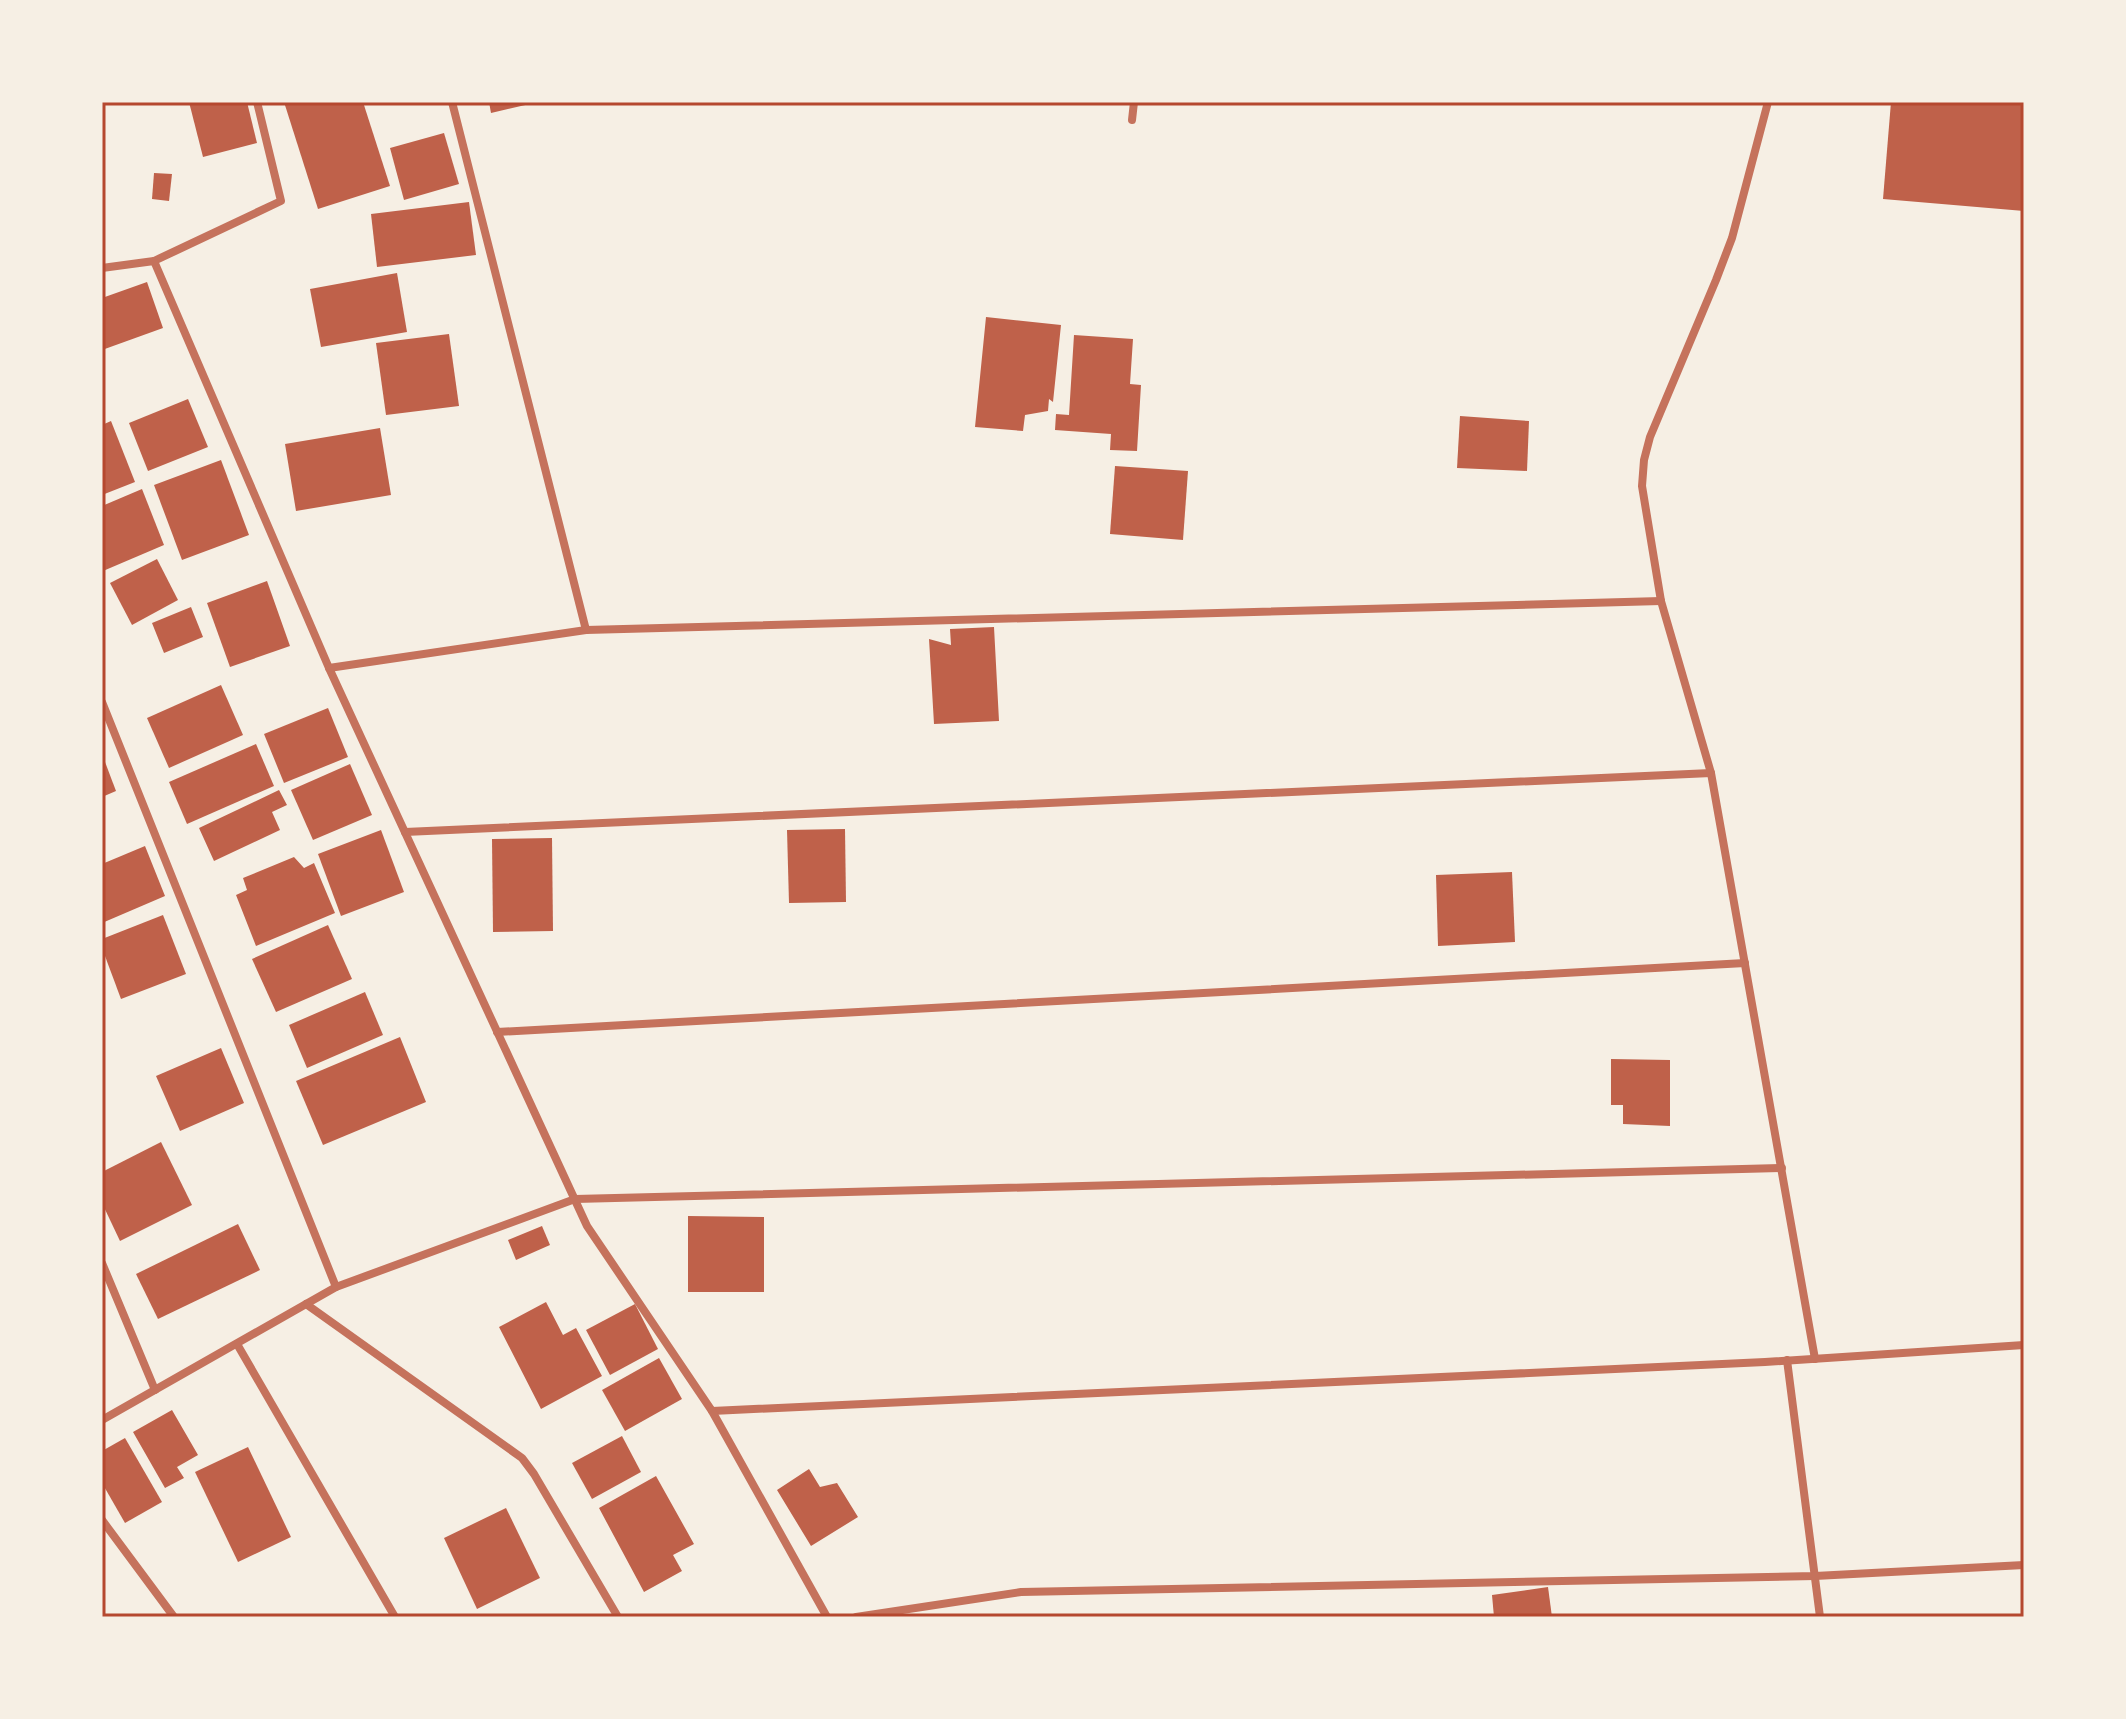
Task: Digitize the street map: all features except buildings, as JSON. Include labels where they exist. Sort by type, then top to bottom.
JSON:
[{"type":"street","points":[[102,268],[154,261],[281,201],[257,102]]},
{"type":"street","points":[[452,102],[586,630]]},
{"type":"street","points":[[1132,120],[1134,102]]},
{"type":"street","points":[[1768,102],[1732,238],[1665,399],[1644,460],[1642,486],[1661,601],[1711,773],[1815,1359]]},
{"type":"street","points":[[154,261],[329,668],[587,1226],[712,1411],[827,1617]]},
{"type":"street","points":[[329,668],[586,630],[1661,601]]},
{"type":"street","points":[[102,702],[336,1287]]},
{"type":"street","points":[[405,832],[1711,773]]},
{"type":"street","points":[[497,1032],[1745,963]]},
{"type":"street","points":[[102,1420],[336,1287],[575,1199],[1782,1168]]},
{"type":"street","points":[[102,1263],[155,1390]]},
{"type":"street","points":[[306,1304],[522,1458],[618,1617]]},
{"type":"street","points":[[237,1344],[395,1617]]},
{"type":"street","points":[[712,1411],[1815,1359],[2024,1345]]},
{"type":"street","points":[[1787,1360],[1820,1617]]},
{"type":"street","points":[[102,1520],[174,1617]]},
{"type":"street","points":[[856,1617],[1021,1592],[1815,1576],[2024,1565]]}]
